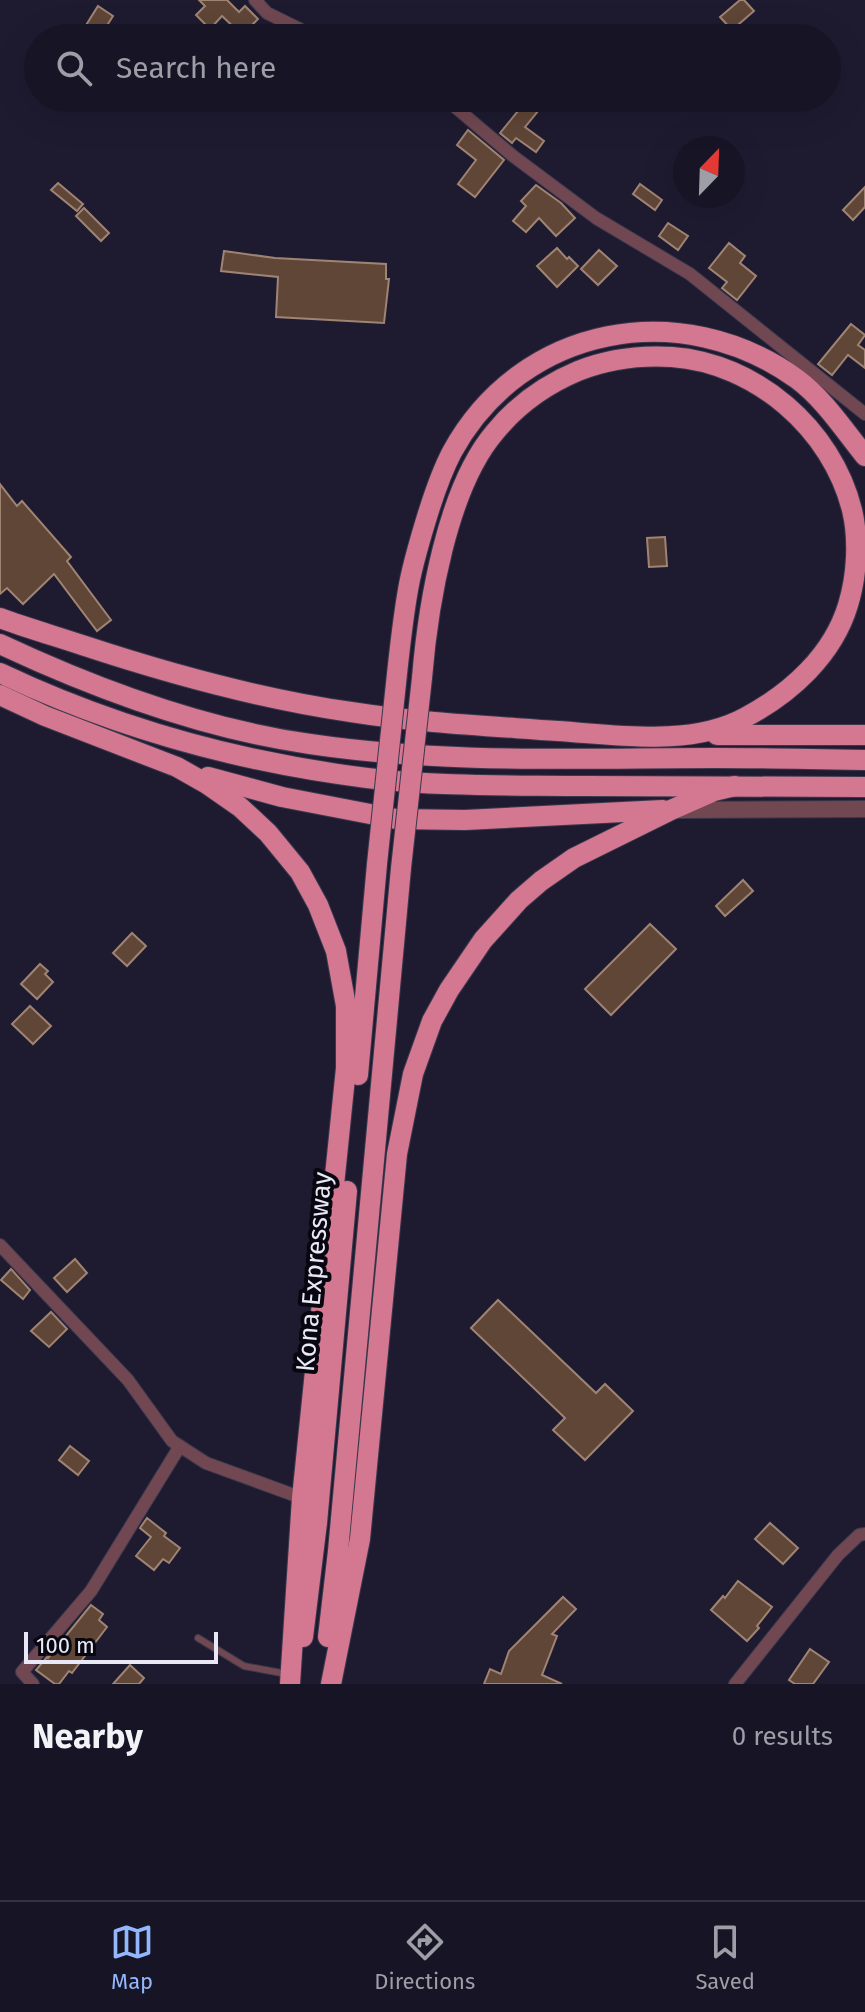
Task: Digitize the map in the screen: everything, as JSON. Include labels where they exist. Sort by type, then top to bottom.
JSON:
[{"type":"highway","name":"Kona Expressway","points":[[292,1681],[307,1615],[317,1523],[397,674],[415,558],[443,470],[464,432],[493,397],[508,383],[549,356],[578,343],[635,332],[660,331],[694,334],[722,341],[766,359],[814,392],[865,456]]},
{"type":"highway","name":"Kona Expressway","points":[[322,1684],[340,1535],[401,868],[430,609],[445,545],[465,483],[494,432],[537,393],[564,377],[586,368],[633,357],[703,362],[749,380],[770,393],[807,425],[834,466],[852,508],[855,558],[848,605],[827,647],[806,674],[774,700],[741,720],[719,729],[689,735]]},
{"type":"highway","points":[[0,618],[123,659],[199,680],[350,712],[454,724],[620,735],[865,735]]},
{"type":"highway","points":[[0,644],[93,684],[192,717],[307,744],[490,760],[865,760]]},
{"type":"highway","points":[[0,673],[97,715],[155,734],[287,766],[368,778],[512,785],[865,787]]},
{"type":"highway","points":[[0,695],[45,716],[227,783],[396,819],[479,820],[671,810]]},
{"type":"highway","points":[[177,767],[240,807],[268,833],[300,872],[318,905],[336,951],[346,1006],[346,1068],[302,1498],[292,1681]]},
{"type":"highway","points":[[331,1684],[360,1539],[397,1154],[410,1085],[422,1046],[465,964],[519,900],[541,881],[574,858],[671,810],[714,791],[735,786]]},
{"type":"street","points":[[255,0],[267,13],[289,24]]},
{"type":"street","points":[[461,112],[513,156],[596,218],[690,274],[865,414]]},
{"type":"street","points":[[671,810],[865,809]]},
{"type":"street","points":[[0,1245],[128,1380],[172,1441],[206,1463],[302,1498]]},
{"type":"street","points":[[33,1684],[22,1672],[91,1591],[180,1446]]},
{"type":"street","points":[[735,1684],[830,1564],[859,1535],[865,1534]]},
{"type":"lane","points":[[198,1638],[244,1666],[292,1681]]},
{"type":"building","points":[[199,0],[227,0],[239,12],[245,6],[258,19],[253,24],[230,24],[222,16],[215,24],[205,24],[196,15],[205,6]]},
{"type":"building","points":[[740,0],[744,0],[754,11],[739,24],[726,24],[720,17]]},
{"type":"building","points":[[98,6],[113,16],[108,24],[87,24]]},
{"type":"building","points":[[517,112],[537,112],[525,127],[544,141],[536,152],[516,138],[512,143],[500,133]]},
{"type":"building","points":[[468,130],[504,160],[475,197],[458,184],[476,160],[457,145]]},
{"type":"building","points":[[58,183],[83,204],[77,211],[51,190]]},
{"type":"building","points":[[640,184],[662,200],[655,210],[633,194]]},
{"type":"building","points":[[536,185],[561,203],[575,218],[556,236],[539,218],[526,232],[513,221],[526,206],[521,201]]},
{"type":"building","points":[[865,187],[865,207],[853,220],[843,210]]},
{"type":"building","points":[[84,208],[109,233],[101,241],[76,216]]},
{"type":"building","points":[[668,223],[688,236],[678,250],[659,236]]},
{"type":"building","points":[[729,243],[745,256],[740,263],[756,276],[737,300],[722,288],[727,282],[709,268]]},
{"type":"building","points":[[557,248],[578,266],[557,287],[537,266]]},
{"type":"building","points":[[599,250],[617,266],[598,285],[581,269]]},
{"type":"building","points":[[224,251],[275,258],[386,264],[386,279],[389,279],[384,323],[276,317],[278,277],[221,271]]},
{"type":"building","points":[[851,324],[865,335],[858,345],[865,350],[865,368],[848,355],[832,375],[818,364]]},
{"type":"building","points":[[0,484],[17,506],[22,501],[71,557],[67,561],[111,620],[97,631],[54,574],[23,604],[7,588],[0,594]]},
{"type":"building","points":[[665,537],[667,566],[649,567],[647,538]]},
{"type":"building","points":[[743,880],[753,891],[725,916],[716,906]]},
{"type":"building","points":[[650,924],[676,949],[611,1015],[585,989]]},
{"type":"building","points":[[132,933],[146,946],[127,966],[113,953]]},
{"type":"building","points":[[40,964],[53,982],[37,999],[21,984]]},
{"type":"building","points":[[30,1006],[51,1026],[33,1044],[12,1024]]},
{"type":"building","points":[[75,1259],[87,1273],[67,1292],[54,1278]]},
{"type":"building","points":[[11,1269],[30,1290],[23,1299],[1,1280]]},
{"type":"building","points":[[498,1300],[596,1393],[605,1384],[633,1411],[585,1460],[553,1430],[565,1418],[471,1328]]},
{"type":"building","points":[[51,1312],[67,1329],[49,1347],[31,1331]]},
{"type":"building","points":[[70,1446],[89,1461],[78,1475],[59,1460]]},
{"type":"building","points":[[147,1518],[180,1548],[169,1563],[163,1559],[154,1570],[136,1556],[151,1537],[140,1528]]},
{"type":"building","points":[[770,1523],[798,1548],[783,1564],[755,1539]]},
{"type":"building","points":[[738,1581],[772,1607],[747,1641],[711,1610]]},
{"type":"building","points":[[563,1597],[576,1609],[552,1634],[557,1636],[542,1675],[562,1684],[484,1684],[490,1669],[501,1674],[509,1651]]},
{"type":"building","points":[[91,1605],[103,1614],[99,1620],[107,1627],[72,1673],[69,1671],[59,1684],[55,1684],[36,1670]]},
{"type":"building","points":[[810,1649],[829,1662],[813,1684],[795,1684],[789,1680]]},
{"type":"building","points":[[130,1665],[144,1678],[139,1684],[113,1684]]}]
